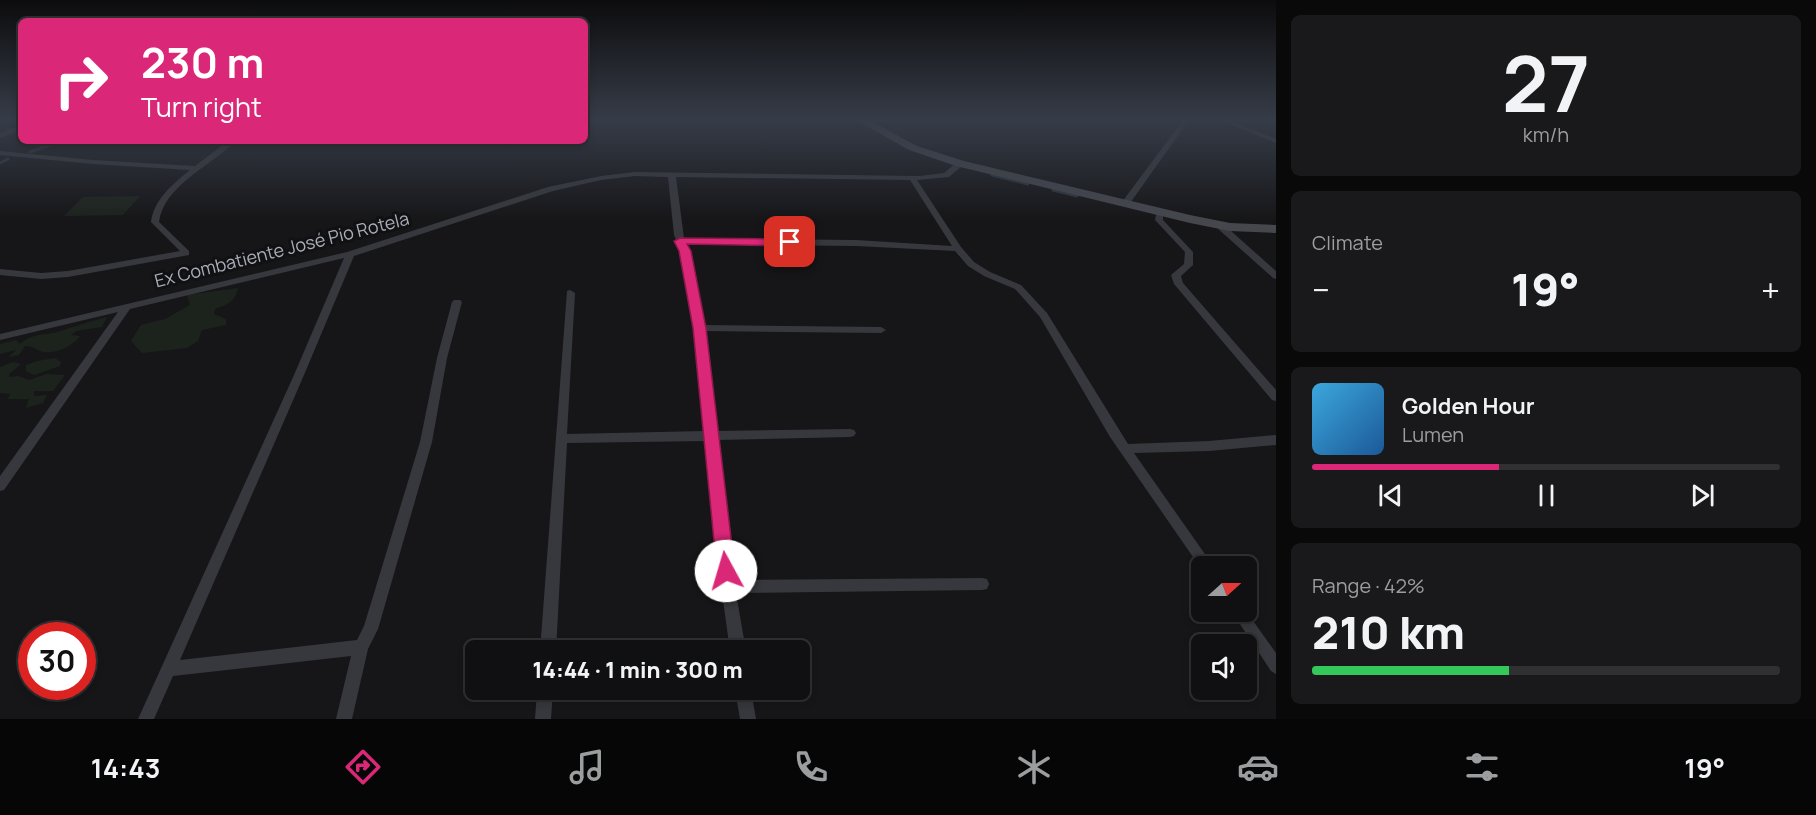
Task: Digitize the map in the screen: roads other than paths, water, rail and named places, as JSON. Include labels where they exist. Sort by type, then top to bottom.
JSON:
[{"type":"street","points":[[6,154],[93,162],[197,168]]},
{"type":"street","points":[[0,272],[41,276],[186,253],[155,222],[155,213],[178,185],[215,154]]},
{"type":"street","points":[[929,154],[960,164],[1160,213],[1219,225],[1276,229]]},
{"type":"street","points":[[1125,204],[1162,154]]},
{"type":"street","name":"Ex Combatiente José Pio Rotela","points":[[0,337],[350,254],[565,185],[626,175],[672,174],[912,178],[946,175],[960,164]]},
{"type":"street","points":[[672,174],[680,241],[685,251],[700,328],[736,640]]},
{"type":"street","points":[[912,178],[958,249],[978,269],[1018,287],[1044,315],[1125,449],[1199,556]]},
{"type":"street","points":[[1160,213],[1159,220],[1189,252],[1188,265],[1176,275],[1179,284],[1276,397]]},
{"type":"street","points":[[1219,225],[1276,276]]},
{"type":"street","points":[[680,241],[856,243],[958,249]]},
{"type":"street","points":[[146,719],[350,254]]},
{"type":"street","points":[[549,640],[570,293]]},
{"type":"street","points":[[344,719],[361,647],[371,628],[426,442],[442,358],[457,302]]},
{"type":"street","points":[[0,486],[127,306]]},
{"type":"street","points":[[700,328],[881,330]]},
{"type":"street","points":[[562,439],[850,433]]},
{"type":"street","points":[[1125,449],[1209,446],[1276,440]]},
{"type":"street","points":[[729,587],[982,584]]},
{"type":"street","points":[[1246,622],[1276,666]]},
{"type":"street","points":[[168,669],[361,647]]},
{"type":"street","points":[[543,719],[544,700]]},
{"type":"street","points":[[744,700],[747,719]]},
{"type":"waterway","points":[[0,163],[8,159]]},
{"type":"waterway","points":[[992,175],[1028,184]]},
{"type":"waterway","points":[[1053,190],[1077,196]]}]
